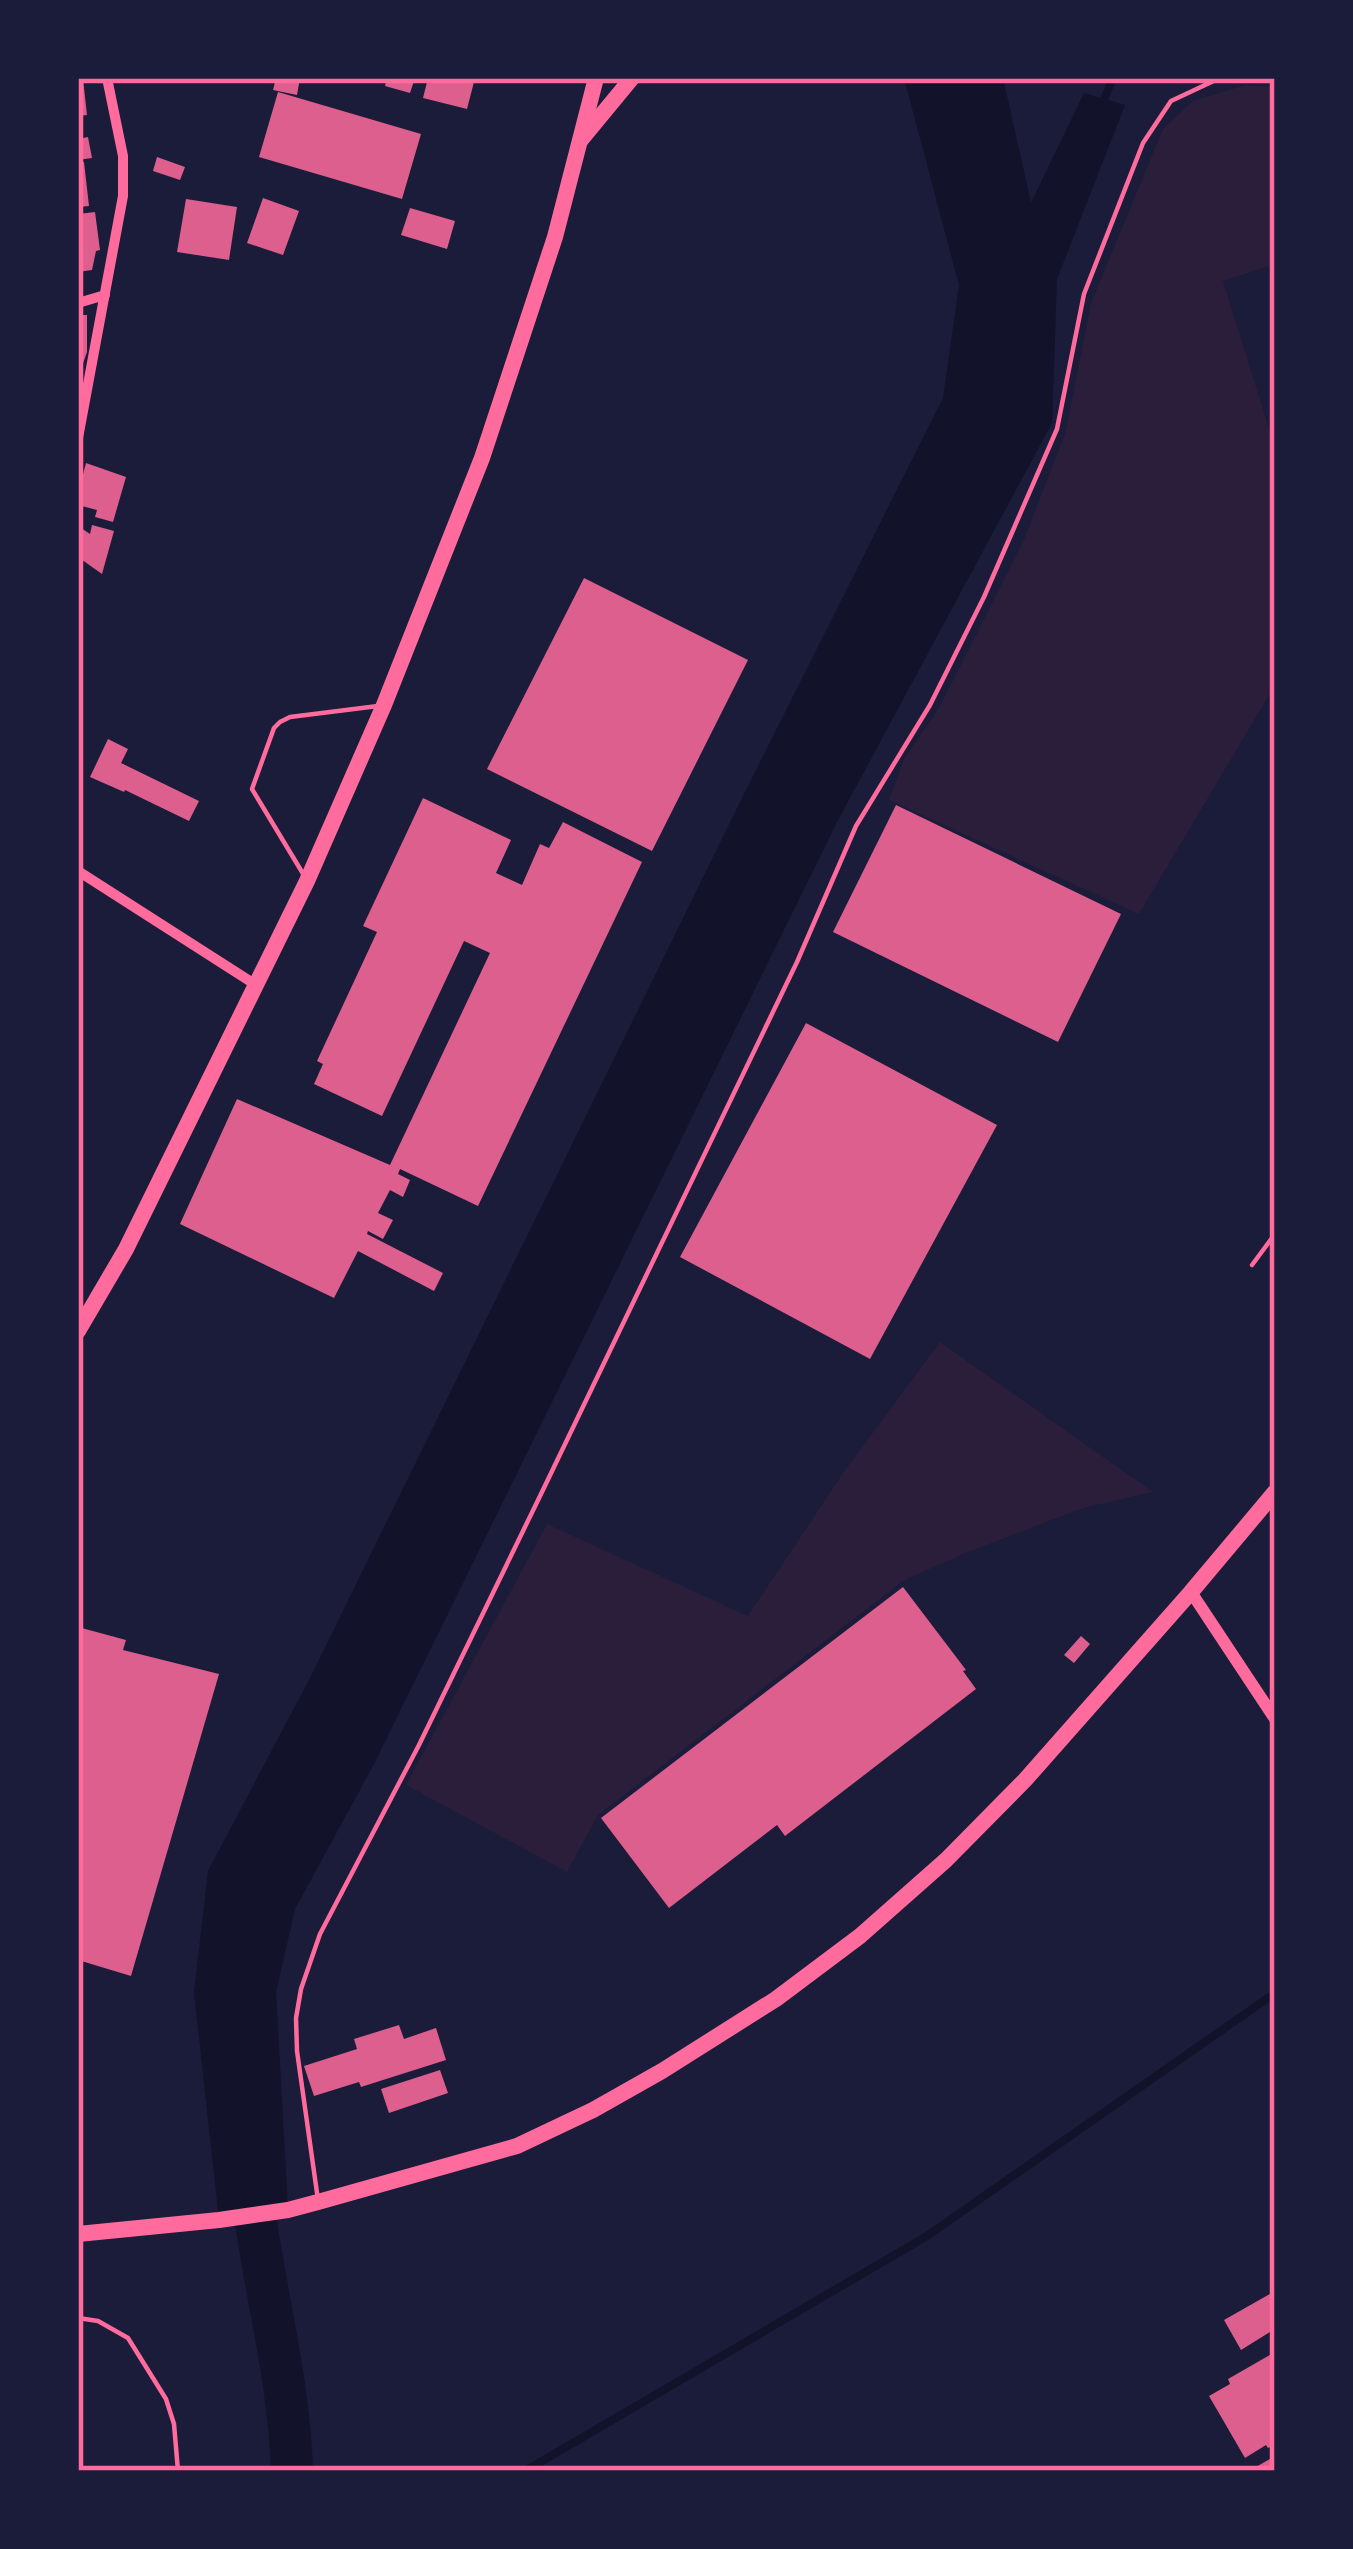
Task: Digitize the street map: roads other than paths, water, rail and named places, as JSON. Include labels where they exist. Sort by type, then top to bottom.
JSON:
[{"type":"main road","points":[[78,1330],[126,1249],[307,881],[384,705],[482,458],[555,237],[596,78]]},
{"type":"main road","points":[[580,141],[632,78]]},
{"type":"main road","points":[[78,2234],[288,2210],[517,2146],[628,2090],[776,1999],[860,1936],[946,1860],[1025,1780],[1275,1492]]},
{"type":"street","points":[[78,438],[123,196],[123,156],[106,78]]},
{"type":"street","points":[[78,303],[104,295]]},
{"type":"street","points":[[78,871],[256,985]]},
{"type":"street","points":[[1191,1592],[1275,1719]]},
{"type":"lane","points":[[318,2202],[296,2018],[320,1934],[541,1494],[797,962],[856,826],[930,704],[984,597],[1057,429],[1084,294],[1143,143],[1171,101],[1220,78]]},
{"type":"lane","points":[[307,881],[252,789],[274,728],[290,717],[384,705]]},
{"type":"lane","points":[[1252,1265],[1275,1234]]},
{"type":"lane","points":[[78,2318],[98,2320],[128,2338],[166,2399],[174,2424],[178,2471]]},
{"type":"waterway","points":[[1102,104],[1113,78]]},
{"type":"waterway","points":[[525,2471],[927,2236],[1275,1993]]},
{"type":"waterway","points":[[249,2170],[285,2396],[292,2471]]}]
